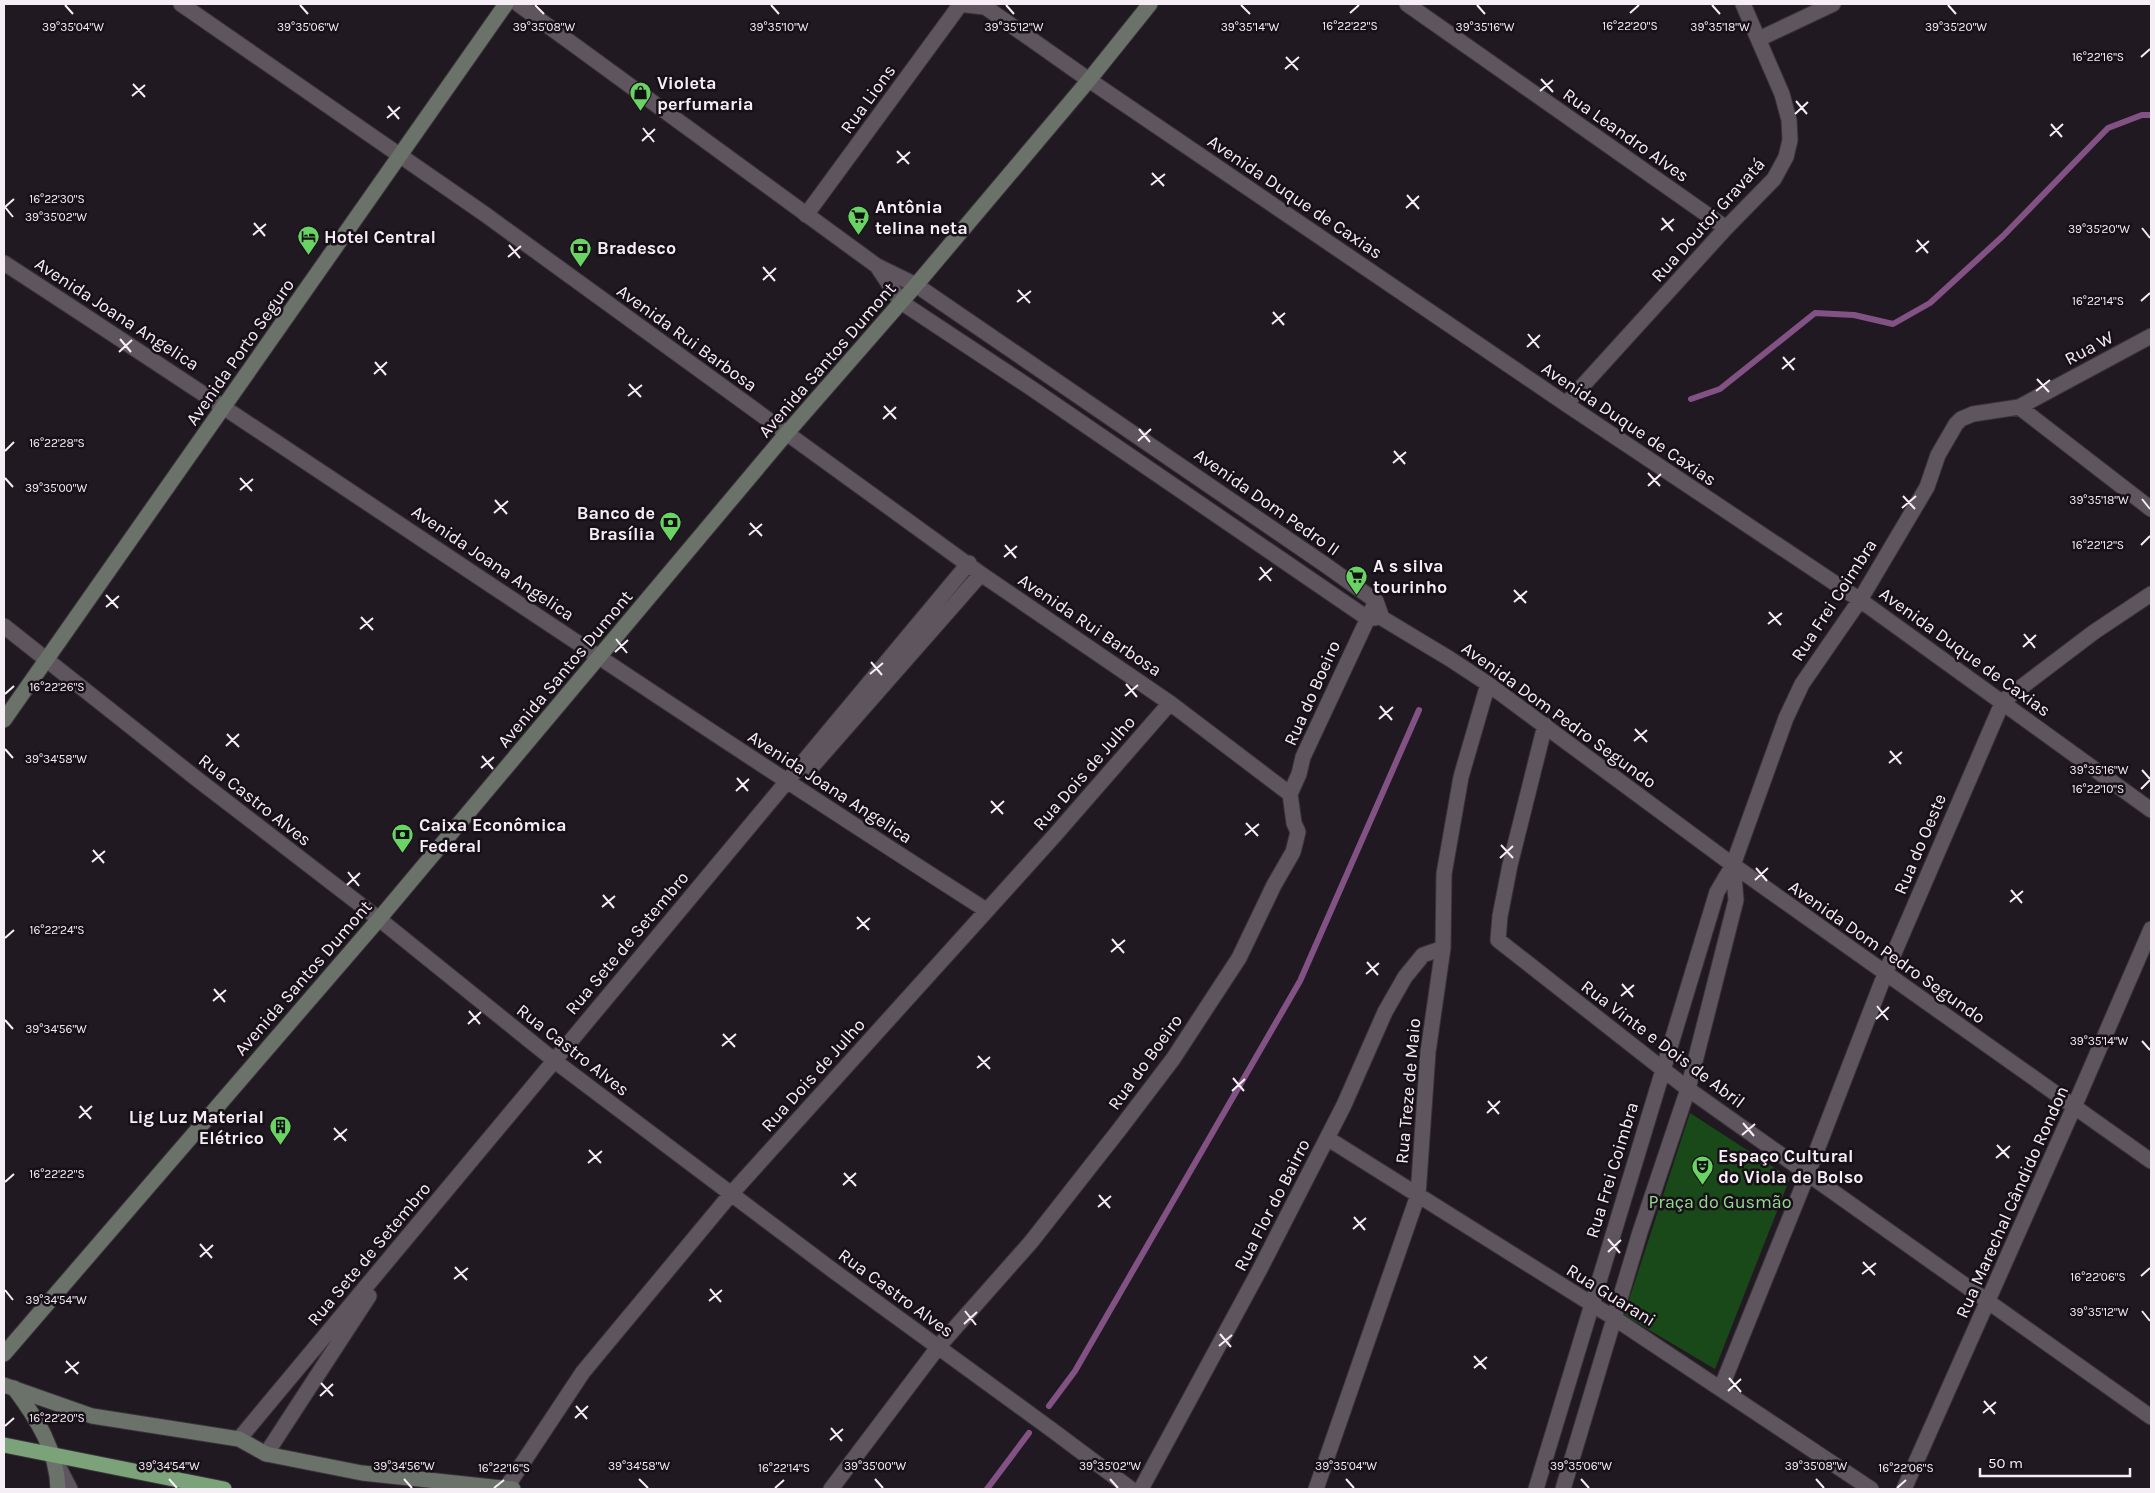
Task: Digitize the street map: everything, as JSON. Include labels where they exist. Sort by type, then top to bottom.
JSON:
[{"type":"highway","points":[[4,1444],[224,1489]]},
{"type":"main road","name":"Avenida Porto Seguro","points":[[4,720],[506,4]]},
{"type":"main road","name":"Avenida Santos Dumont","points":[[4,1354],[378,919],[786,434],[916,285],[1089,80],[1150,4]]},
{"type":"main road","points":[[9,1387],[92,1416],[239,1439],[266,1454],[362,1473],[510,1489]]},
{"type":"main road","points":[[9,1387],[42,1429],[52,1455],[58,1489]]},
{"type":"street","name":"Avenida Rui Barbosa","points":[[181,4],[486,215],[981,574],[1170,703],[1290,794]]},
{"type":"street","points":[[518,4],[877,266],[901,302],[1031,388],[1175,488],[1374,618]]},
{"type":"street","name":"Rua Lions","points":[[806,215],[959,4]]},
{"type":"street","name":"Avenida Duque de Caxias","points":[[959,4],[983,5],[1089,80],[1566,404],[1860,600],[2003,701],[2151,810]]},
{"type":"street","name":"Rua Leandro Alves","points":[[1407,4],[1726,228]]},
{"type":"street","name":"Rua Doutor Gravatá","points":[[1566,404],[1726,228],[1774,179],[1786,157],[1790,140],[1789,120],[1782,94],[1743,4]]},
{"type":"street","points":[[1759,39],[1833,4]]},
{"type":"street","name":"Avenida Joana Angelica","points":[[4,263],[225,407],[790,784],[986,910]]},
{"type":"street","name":"Avenida Dom Pedro II","points":[[877,266],[916,285],[1376,600]]},
{"type":"street","name":"Rua W","points":[[2018,407],[2151,336]]},
{"type":"street","points":[[1031,388],[1043,371]]},
{"type":"street","points":[[2018,407],[2151,509]]},
{"type":"street","name":"Rua Frei Coimbra","points":[[1536,1489],[1717,892],[1733,865],[1786,718],[1802,684],[1860,600],[1927,487],[1938,455],[1956,424],[1974,414],[2018,407]]},
{"type":"street","points":[[1175,488],[1187,470]]},
{"type":"street","name":"Rua Sete de Setembro","points":[[239,1439],[790,784],[969,564]]},
{"type":"street","name":"Rua Sete de Setembro","points":[[790,784],[981,574]]},
{"type":"street","name":"Rua do Oeste","points":[[1808,1174],[1885,974],[2003,701],[2094,632],[2151,594]]},
{"type":"street","name":"Rua do Boeiro","points":[[831,1489],[939,1346],[1031,1242],[1119,1130],[1173,1059],[1239,958],[1274,885],[1293,852],[1298,832],[1294,823],[1290,794],[1299,774],[1303,757],[1374,618],[1376,600]]},
{"type":"street","name":"Avenida Dom Pedro Segundo","points":[[1374,618],[1450,658],[1488,684],[1733,865],[2151,1161]]},
{"type":"street","name":"Rua Castro Alves","points":[[4,626],[558,1062],[731,1194],[1131,1489]]},
{"type":"street","name":"Rua Treze de Maio","points":[[1316,1489],[1384,1297],[1418,1194],[1428,1052],[1443,948],[1444,874],[1461,777],[1488,684]]},
{"type":"street","name":"Rua Dois de Julho","points":[[510,1489],[583,1372],[731,1194],[1055,835],[1170,703]]},
{"type":"street","name":"Rua Vinte e Dois de Abril","points":[[1545,725],[1510,865],[1500,916],[1498,940],[1688,1089],[2151,1417]]},
{"type":"street","name":"Rua Frei Coimbra","points":[[1563,1489],[1640,1232],[1688,1089],[1736,900],[1733,865]]},
{"type":"street","name":"Rua Marechal Cândido Rondon","points":[[1904,1489],[1989,1301],[2151,929]]},
{"type":"street","name":"Rua Flor do Bairro","points":[[1141,1489],[1259,1271],[1328,1138],[1386,1012],[1406,977],[1423,956],[1443,948]]},
{"type":"street","name":"Rua Sete de Setembro","points":[[266,1454],[374,1288],[558,1062]]},
{"type":"street","name":"Rua Guarani","points":[[1328,1138],[1614,1318],[1871,1489]]},
{"type":"street","points":[[1720,1388],[1808,1174]]},
{"type":"street","points":[[52,1455],[70,1489]]},
{"type":"green space","name":"Praça do Gusmão","points":[[1690,1113],[1790,1178],[1715,1369],[1624,1315]]},
{"type":"waterway","points":[[1691,399],[1720,389],[1815,313],[1854,315],[1893,324],[1930,303],[2003,236],[2108,128],[2142,115],[2151,115]]},
{"type":"waterway","points":[[1049,1406],[1075,1371],[1300,981],[1419,710]]},
{"type":"waterway","points":[[987,1489],[1029,1433]]},
{"type":"place","name":"Violeta perfumaria","points":[[641,112]]},
{"type":"place","name":"Antônia telina neta","points":[[859,236]]},
{"type":"place","name":"Hotel Central","points":[[308,256]]},
{"type":"place","name":"Bradesco","points":[[581,267]]},
{"type":"place","name":"Banco de Brasília","points":[[671,542]]},
{"type":"place","name":"A s silva tourinho","points":[[1357,595]]},
{"type":"place","name":"Caixa Econômica Federal","points":[[403,854]]},
{"type":"place","name":"Lig Luz Material Elétrico","points":[[280,1146]]},
{"type":"place","name":"Espaço Cultural do Viola de Bolso","points":[[1702,1185]]}]
